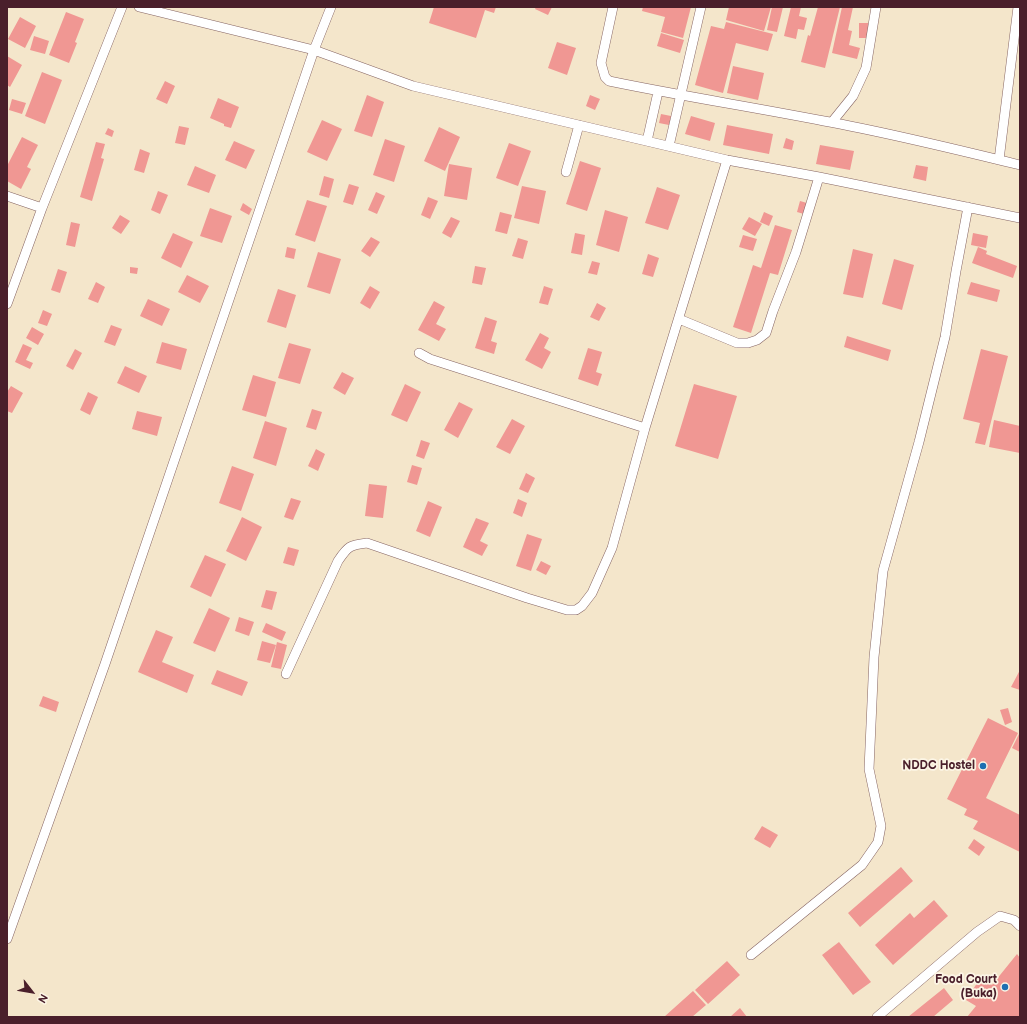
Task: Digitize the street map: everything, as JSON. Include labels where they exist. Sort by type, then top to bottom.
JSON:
[{"type":"street","points":[[7,304],[42,208],[122,7]]},
{"type":"street","points":[[139,7],[314,50],[413,86],[727,160],[968,206],[1020,218]]},
{"type":"street","points":[[7,939],[105,664],[314,50],[331,7]]},
{"type":"street","points":[[613,7],[601,64],[605,77],[609,81],[658,92],[832,122],[1020,165]]},
{"type":"street","points":[[669,146],[700,7]]},
{"type":"street","points":[[832,122],[853,96],[866,68],[876,7]]},
{"type":"street","points":[[999,160],[1018,7]]},
{"type":"street","points":[[648,141],[658,92]]},
{"type":"street","points":[[566,172],[579,125]]},
{"type":"street","points":[[286,674],[338,561],[346,548],[356,545],[367,544],[567,610],[576,610],[582,606],[592,593],[612,548],[645,428],[727,160]]},
{"type":"street","points":[[679,319],[737,343],[748,343],[757,340],[766,333],[796,252],[819,177]]},
{"type":"street","points":[[7,196],[42,208]]},
{"type":"street","points":[[751,955],[862,865],[878,842],[881,826],[874,801],[868,769],[874,657],[883,572],[919,442],[945,337],[968,206]]},
{"type":"street","points":[[419,353],[430,359],[645,428]]},
{"type":"street","points":[[878,1017],[977,932],[1000,916],[1014,920],[1020,926]]},
{"type":"building","points":[[434,7],[496,7],[494,13],[485,10],[476,38],[429,23]]},
{"type":"building","points":[[536,7],[552,7],[548,15],[535,9]]},
{"type":"building","points":[[643,7],[691,7],[683,38],[661,32],[665,17],[642,11]]},
{"type":"building","points":[[729,7],[771,7],[764,31],[726,20]]},
{"type":"building","points":[[772,7],[783,7],[777,32],[767,30]]},
{"type":"building","points":[[791,7],[801,7],[799,16],[807,18],[804,30],[798,29],[796,39],[784,36]]},
{"type":"building","points":[[818,7],[840,7],[825,68],[801,62],[808,35],[810,36]]},
{"type":"building","points":[[842,7],[853,7],[848,30],[852,31],[849,45],[860,48],[857,59],[832,53]]},
{"type":"building","points":[[66,12],[84,19],[69,63],[49,55]]},
{"type":"building","points":[[20,17],[36,26],[25,48],[8,39]]},
{"type":"building","points":[[726,22],[773,34],[768,51],[736,43],[723,93],[695,85],[711,26],[724,29]]},
{"type":"building","points":[[859,23],[868,23],[869,38],[859,38]]},
{"type":"building","points":[[661,33],[684,40],[680,53],[657,46]]},
{"type":"building","points":[[34,36],[49,41],[45,54],[30,50]]},
{"type":"building","points":[[557,42],[576,48],[567,75],[548,68]]},
{"type":"building","points":[[7,56],[22,65],[10,87],[7,85]]},
{"type":"building","points":[[733,66],[764,73],[758,100],[727,93]]},
{"type":"building","points":[[42,72],[62,80],[45,124],[25,116]]},
{"type":"building","points":[[165,81],[175,86],[167,104],[156,99]]},
{"type":"building","points":[[367,95],[384,102],[372,137],[354,131]]},
{"type":"building","points":[[590,95],[600,99],[595,110],[586,106]]},
{"type":"building","points":[[218,98],[239,107],[231,128],[224,126],[224,124],[210,118]]},
{"type":"building","points":[[12,99],[26,103],[22,114],[9,110]]},
{"type":"building","points":[[661,114],[671,116],[669,125],[659,123]]},
{"type":"building","points":[[691,116],[715,123],[710,141],[685,134]]},
{"type":"building","points":[[322,120],[342,129],[327,161],[307,152]]},
{"type":"building","points":[[727,125],[773,134],[769,154],[723,145]]},
{"type":"building","points":[[179,126],[189,128],[185,145],[175,143]]},
{"type":"building","points":[[439,127],[460,137],[445,171],[424,161]]},
{"type":"building","points":[[108,128],[114,131],[112,137],[105,134]]},
{"type":"building","points":[[22,137],[38,145],[27,167],[31,169],[21,189],[7,181],[7,166]]},
{"type":"building","points":[[786,138],[794,141],[792,150],[783,148]]},
{"type":"building","points":[[385,139],[405,146],[394,182],[373,175]]},
{"type":"building","points":[[234,141],[255,150],[246,169],[225,160]]},
{"type":"building","points":[[96,142],[105,144],[101,158],[104,159],[92,201],[80,197]]},
{"type":"building","points":[[509,143],[531,151],[518,186],[496,178]]},
{"type":"building","points":[[820,145],[854,151],[850,170],[816,164]]},
{"type":"building","points":[[140,149],[150,153],[144,173],[134,170]]},
{"type":"building","points":[[580,161],[601,168],[587,211],[566,204]]},
{"type":"building","points":[[449,164],[472,168],[467,200],[444,196]]},
{"type":"building","points":[[916,165],[928,167],[926,181],[913,178]]},
{"type":"building","points":[[195,166],[216,175],[209,193],[187,185]]},
{"type":"building","points":[[324,176],[334,179],[329,198],[319,195]]},
{"type":"building","points":[[349,184],[359,187],[353,205],[343,202]]},
{"type":"building","points":[[522,186],[546,191],[539,224],[514,218]]},
{"type":"building","points":[[657,187],[680,195],[668,230],[645,223]]},
{"type":"building","points":[[158,191],[168,195],[160,214],[151,210]]},
{"type":"building","points":[[376,192],[385,196],[377,214],[368,210]]},
{"type":"building","points":[[428,197],[438,201],[430,219],[421,215]]},
{"type":"building","points":[[307,200],[327,206],[315,242],[295,235]]},
{"type":"building","points":[[800,201],[807,203],[804,214],[797,212]]},
{"type":"building","points":[[243,203],[252,209],[249,215],[240,210]]},
{"type":"building","points":[[210,208],[232,216],[222,243],[200,236]]},
{"type":"building","points":[[605,210],[628,217],[619,252],[596,245]]},
{"type":"building","points":[[500,212],[512,215],[507,234],[495,231]]},
{"type":"building","points":[[764,212],[773,216],[769,226],[760,222]]},
{"type":"building","points":[[120,215],[130,221],[121,234],[112,228]]},
{"type":"building","points":[[451,217],[460,221],[451,238],[442,233]]},
{"type":"building","points":[[749,217],[762,224],[755,236],[742,229]]},
{"type":"building","points":[[71,222],[80,224],[75,247],[66,245]]},
{"type":"building","points":[[775,225],[792,230],[778,275],[770,273],[751,333],[733,327],[753,265],[761,268]]},
{"type":"building","points":[[173,233],[193,242],[181,268],[161,258]]},
{"type":"building","points":[[575,233],[585,235],[582,255],[571,253]]},
{"type":"building","points":[[973,233],[988,236],[986,248],[971,245]]},
{"type":"building","points":[[743,235],[757,239],[753,251],[739,247]]},
{"type":"building","points":[[371,237],[380,242],[370,257],[361,251]]},
{"type":"building","points":[[518,238],[528,241],[523,259],[512,256]]},
{"type":"building","points":[[287,247],[296,249],[294,259],[285,257]]},
{"type":"building","points":[[978,247],[987,251],[986,254],[1017,266],[1013,278],[972,263]]},
{"type":"building","points":[[853,249],[873,254],[863,298],[843,294]]},
{"type":"building","points":[[318,252],[341,259],[330,294],[307,287]]},
{"type":"building","points":[[648,254],[659,258],[653,277],[642,274]]},
{"type":"building","points":[[894,259],[914,265],[902,310],[882,304]]},
{"type":"building","points":[[592,261],[600,263],[597,275],[588,273]]},
{"type":"building","points":[[475,266],[486,268],[482,285],[472,283]]},
{"type":"building","points":[[130,267],[138,268],[137,274],[130,273]]},
{"type":"building","points":[[58,269],[67,272],[60,293],[51,290]]},
{"type":"building","points":[[187,275],[209,286],[200,303],[178,292]]},
{"type":"building","points":[[96,282],[105,287],[98,303],[88,299]]},
{"type":"building","points":[[971,282],[1000,290],[997,302],[967,294]]},
{"type":"building","points":[[370,286],[380,292],[370,309],[360,303]]},
{"type":"building","points":[[544,286],[553,289],[548,305],[539,303]]},
{"type":"building","points":[[278,289],[296,295],[286,328],[267,322]]},
{"type":"building","points":[[148,299],[170,309],[162,326],[140,316]]},
{"type":"building","points":[[434,301],[445,307],[436,324],[446,329],[439,341],[418,330]]},
{"type":"building","points":[[597,303],[606,308],[599,321],[590,317]]},
{"type":"building","points":[[43,310],[52,314],[47,326],[38,323]]},
{"type":"building","points":[[485,317],[497,321],[491,341],[497,343],[494,354],[475,348]]},
{"type":"building","points":[[111,325],[122,329],[115,346],[104,342]]},
{"type":"building","points":[[32,327],[44,334],[38,345],[26,338]]},
{"type":"building","points":[[540,333],[549,338],[544,348],[551,352],[542,369],[525,360]]},
{"type":"building","points":[[847,336],[891,350],[888,361],[844,347]]},
{"type":"building","points":[[162,342],[187,349],[181,370],[156,363]]},
{"type":"building","points":[[289,343],[311,349],[300,384],[278,378]]},
{"type":"building","points":[[23,344],[32,348],[26,360],[33,363],[30,369],[15,362]]},
{"type":"building","points":[[588,348],[602,352],[596,372],[602,374],[598,386],[578,379]]},
{"type":"building","points":[[75,349],[82,353],[73,370],[66,366]]},
{"type":"building","points":[[981,349],[1008,356],[985,445],[975,443],[980,423],[963,419]]},
{"type":"building","points":[[125,366],[147,376],[139,393],[117,383]]},
{"type":"building","points":[[342,372],[354,378],[345,395],[333,388]]},
{"type":"building","points":[[253,375],[276,382],[266,417],[242,410]]},
{"type":"building","points":[[405,384],[421,392],[407,422],[391,415]]},
{"type":"building","points":[[694,384],[737,396],[718,459],[675,446]]},
{"type":"building","points":[[11,386],[23,393],[12,413],[7,411],[7,392]]},
{"type":"building","points":[[88,392],[98,397],[90,415],[80,410]]},
{"type":"building","points":[[459,402],[473,409],[458,438],[444,430]]},
{"type":"building","points":[[312,409],[322,412],[316,430],[306,427]]},
{"type":"building","points":[[137,411],[162,417],[157,436],[132,429]]},
{"type":"building","points":[[512,419],[525,426],[510,454],[496,447]]},
{"type":"building","points":[[994,420],[1020,426],[1020,453],[989,447]]},
{"type":"building","points":[[265,421],[287,428],[276,466],[253,458]]},
{"type":"building","points":[[421,440],[430,443],[424,459],[416,456]]},
{"type":"building","points":[[316,449],[325,454],[318,471],[308,466]]},
{"type":"building","points":[[412,465],[422,468],[417,485],[407,482]]},
{"type":"building","points":[[232,466],[254,474],[241,511],[219,503]]},
{"type":"building","points":[[526,473],[535,478],[528,493],[519,489]]},
{"type":"building","points":[[369,484],[387,486],[383,518],[365,516]]},
{"type":"building","points":[[291,498],[301,501],[293,520],[284,517]]},
{"type":"building","points":[[518,499],[527,503],[522,517],[513,513]]},
{"type":"building","points":[[428,501],[442,507],[430,537],[416,531]]},
{"type":"building","points":[[242,517],[262,527],[246,561],[226,551]]},
{"type":"building","points":[[476,518],[489,523],[480,541],[488,545],[482,556],[463,547]]},
{"type":"building","points":[[527,534],[542,539],[531,571],[516,566]]},
{"type":"building","points":[[288,547],[299,550],[294,566],[283,563]]},
{"type":"building","points":[[205,555],[226,564],[211,597],[190,587]]},
{"type":"building","points":[[541,561],[551,566],[546,575],[536,570]]},
{"type":"building","points":[[266,590],[277,592],[272,610],[261,607]]},
{"type":"building","points":[[209,608],[230,618],[215,652],[193,643]]},
{"type":"building","points":[[239,617],[254,622],[249,636],[235,631]]},
{"type":"building","points":[[266,623],[286,632],[282,641],[262,632]]},
{"type":"building","points":[[156,630],[173,637],[162,662],[194,675],[187,693],[138,672]]},
{"type":"building","points":[[262,641],[276,645],[270,663],[257,660]]},
{"type":"building","points":[[277,642],[287,645],[281,669],[271,667]]},
{"type":"building","points":[[217,670],[248,682],[242,696],[211,684]]},
{"type":"building","points":[[1020,670],[1020,690],[1011,687]]},
{"type":"building","points":[[43,696],[59,702],[56,712],[39,706]]},
{"type":"building","points":[[1008,708],[1012,722],[1005,725],[1000,710]]},
{"type":"building","name":"NDDC Hostel","points":[[988,718],[1018,733],[986,798],[1020,815],[1020,852],[973,829],[978,821],[964,815],[967,809],[947,799]]},
{"type":"building","points":[[1020,732],[1020,752],[1012,748]]},
{"type":"building","points":[[762,826],[778,835],[770,848],[754,839]]},
{"type":"building","points":[[974,839],[985,847],[979,856],[968,848]]},
{"type":"building","points":[[901,867],[913,881],[860,927],[848,913]]},
{"type":"building","points":[[934,900],[948,916],[893,965],[875,945],[910,913],[914,918]]},
{"type":"building","points":[[839,942],[871,982],[853,995],[822,955]]},
{"type":"building","name":"Food Court (Buka)","points":[[1017,954],[1020,958],[1020,1017],[967,1017],[976,1006],[966,1000],[981,977],[992,985]]},
{"type":"building","points":[[727,961],[740,975],[708,1004],[695,990]]},
{"type":"building","points":[[944,988],[953,1000],[933,1017],[908,1017]]},
{"type":"building","points":[[693,991],[706,1005],[692,1017],[664,1017]]},
{"type":"building","points":[[740,1008],[747,1017],[730,1017]]},
{"type":"place","name":"NDDC Hostel","points":[[983,766]]},
{"type":"place","name":"Food Court (Buka)","points":[[1005,987]]}]
